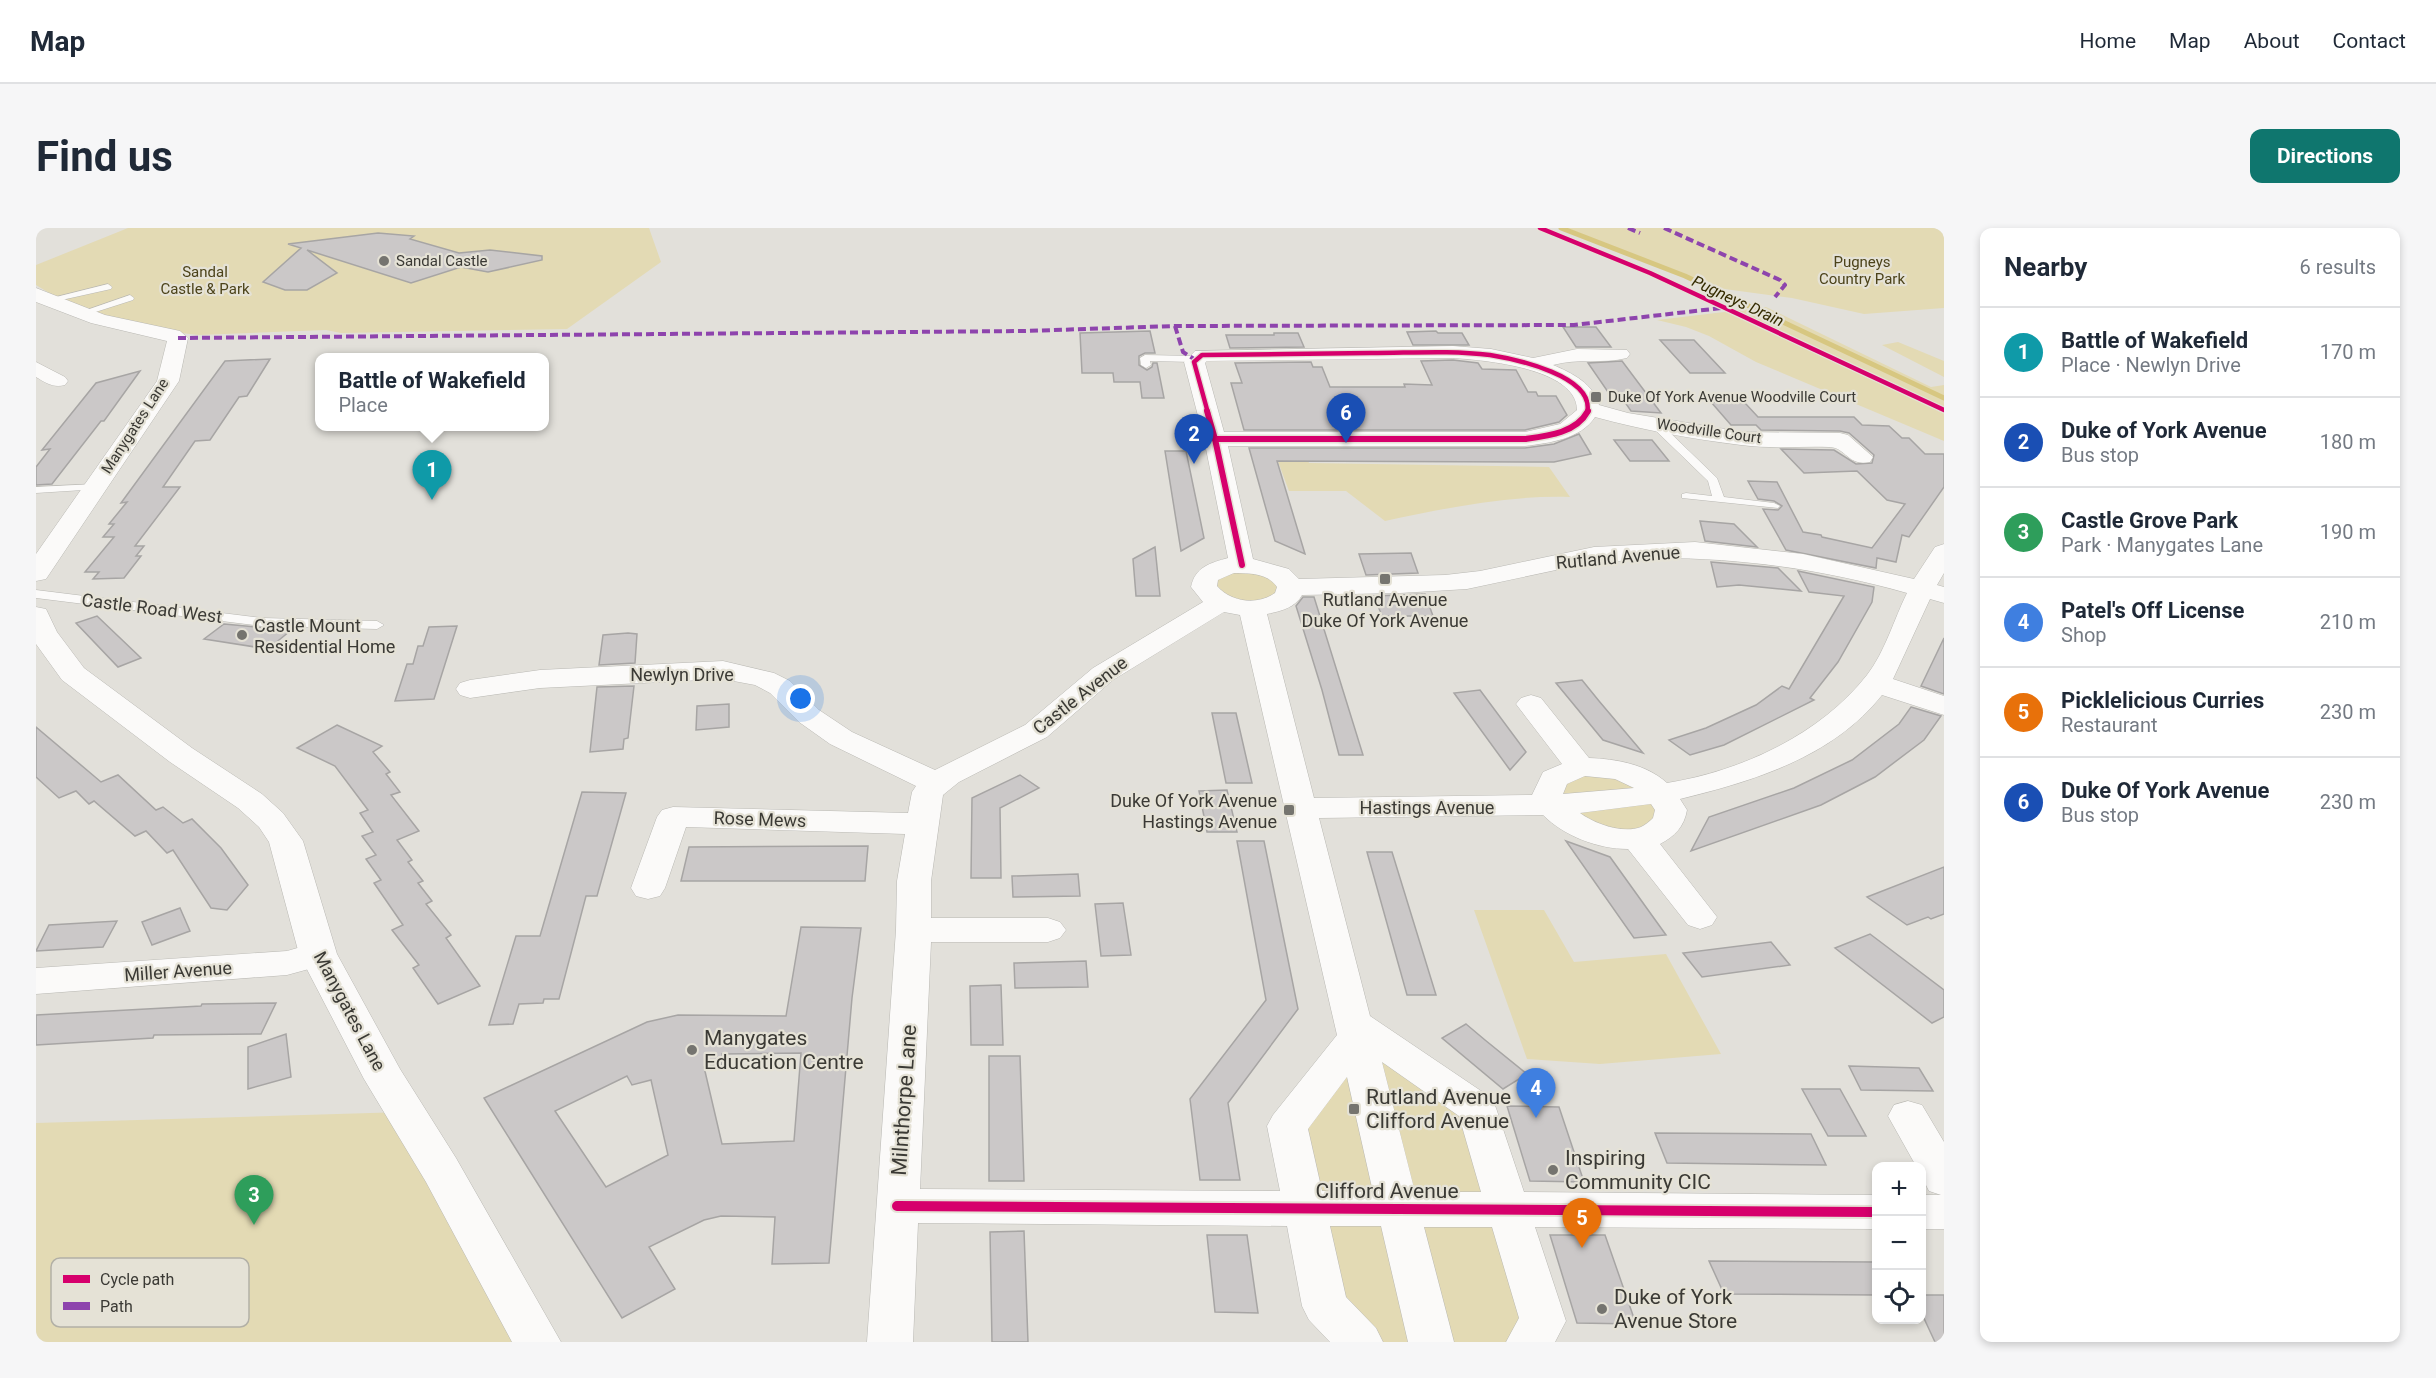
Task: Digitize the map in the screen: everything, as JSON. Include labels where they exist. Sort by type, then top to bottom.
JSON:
[{"type":"street","name":"Manygates Lane","points":[[36,573],[168,381],[178,338],[84,313],[42,297]]},
{"type":"street","points":[[1215,439],[1525,439],[1544,436],[1574,426],[1584,418],[1588,409],[1585,396],[1576,386],[1558,375],[1534,365],[1473,353],[1335,357],[1210,353],[1194,360],[1215,439],[1242,565]]},
{"type":"street","points":[[1534,365],[1558,355],[1570,353],[1620,354]]},
{"type":"street","name":"Woodville Court","points":[[1588,409],[1655,424],[1743,439],[1840,440],[1862,457]]},
{"type":"street","name":"Rutland Avenue","points":[[1290,587],[1450,582],[1493,576],[1574,557],[1660,550],[1743,555],[1819,564],[1933,592]]},
{"type":"street","name":"Hastings Avenue","points":[[1302,808],[1551,806],[1662,793],[1710,784],[1754,770],[1818,737],[1864,699],[1933,592],[1944,552]]},
{"type":"street","points":[[1290,587],[1284,578],[1276,573],[1242,565],[1222,567],[1206,577],[1204,587],[1237,605],[1302,808],[1431,1342]]},
{"type":"street","name":"Castle Avenue","points":[[936,783],[1035,731],[1103,674],[1237,605],[1280,602],[1288,596],[1290,587]]},
{"type":"street","name":"Manygates Lane","points":[[36,615],[42,633],[74,674],[182,755],[250,801],[271,820],[286,841],[318,954],[390,1087],[441,1170],[537,1342]]},
{"type":"street","name":"Newlyn Drive","points":[[470,688],[504,670],[540,679],[723,670],[764,679],[780,687],[795,699],[809,716],[841,738],[936,783]]},
{"type":"street","points":[[1875,683],[1944,705]]},
{"type":"street","points":[[1531,704],[1580,767]]},
{"type":"street","points":[[1580,767],[1603,767],[1625,771],[1641,778],[1662,793],[1671,810],[1668,823],[1656,834],[1637,838],[1613,838],[1588,832],[1567,821],[1551,806],[1547,790],[1551,779],[1564,771],[1580,767]]},
{"type":"street","name":"Milnthorpe Lane","points":[[890,1342],[914,930],[914,881],[928,792],[936,783]]},
{"type":"street","name":"Rose Mews","points":[[648,888],[673,817],[923,824]]},
{"type":"street","points":[[1637,838],[1700,917]]},
{"type":"street","points":[[914,930],[1047,930]]},
{"type":"street","name":"Miller Avenue","points":[[36,981],[288,963],[318,954]]},
{"type":"street","points":[[1356,1030],[1287,1126],[1326,1306],[1360,1342]]},
{"type":"street","points":[[1356,1030],[1476,1108],[1543,1321],[1529,1342]]},
{"type":"street","points":[[1908,1116],[1944,1179]]},
{"type":"street","name":"Clifford Avenue","points":[[897,1206],[1872,1212]]},
{"type":"street","points":[[1926,1212],[1944,1212]]},
{"type":"lane","points":[[42,297],[108,287]]},
{"type":"lane","points":[[84,313],[130,298]]},
{"type":"lane","points":[[1146,365],[1145,358],[1194,360]]},
{"type":"lane","points":[[1655,424],[1713,480],[1719,500]]},
{"type":"lane","points":[[36,490],[95,487]]},
{"type":"lane","points":[[1686,496],[1774,506]]},
{"type":"lane","name":"Castle Road West","points":[[36,594],[262,622],[377,625]]},
{"type":"green space","name":"Sandal Castle & Park","points":[[128,228],[649,228],[661,262],[567,329],[341,333],[326,330],[199,335],[151,328],[104,316],[63,301],[36,285],[36,265]]},
{"type":"green space","name":"Pugneys Country Park","points":[[1567,228],[1944,228],[1944,308],[1864,314],[1792,298],[1717,288]]},
{"type":"green space","points":[[1766,307],[1931,387],[1944,385],[1944,441],[1756,362],[1709,336],[1686,327],[1657,320]]},
{"type":"green space","points":[[1898,342],[1944,361],[1944,377],[1882,345]]},
{"type":"green space","points":[[1273,448],[1303,448],[1309,463],[1549,467],[1570,497],[1500,500],[1385,521],[1346,491],[1289,491]]},
{"type":"green space","points":[[1255,566],[1290,591],[1236,606],[1206,577]]},
{"type":"green space","points":[[1580,767],[1662,793],[1656,834],[1588,832],[1551,779]]},
{"type":"green space","points":[[1474,910],[1544,910],[1574,962],[1666,954],[1721,1054],[1600,1064],[1527,1059]]},
{"type":"green space","points":[[1357,1036],[1476,1108],[1529,1342],[1360,1342],[1287,1126]]},
{"type":"green space","points":[[404,1112],[537,1342],[36,1342],[36,1123]]},
{"type":"building","points":[[378,233],[414,236],[410,239],[459,253],[490,250],[542,256],[542,260],[488,272],[461,267],[411,283],[307,250],[337,273],[307,290],[285,290],[263,282],[301,248],[288,244]]},
{"type":"building","points":[[1563,327],[1596,327],[1611,347],[1576,347]]},
{"type":"building","points":[[1150,331],[1155,353],[1145,353],[1139,356],[1139,365],[1147,370],[1152,367],[1153,363],[1157,363],[1164,398],[1142,398],[1140,382],[1114,382],[1113,373],[1082,373],[1080,333]]},
{"type":"building","points":[[1436,331],[1438,333],[1462,333],[1469,345],[1413,345],[1407,332]]},
{"type":"building","points":[[1274,333],[1298,333],[1304,347],[1230,348],[1226,335],[1274,335]]},
{"type":"building","points":[[1660,340],[1694,340],[1725,373],[1690,373]]},
{"type":"building","points":[[270,359],[247,396],[239,397],[210,440],[195,441],[163,487],[180,487],[135,546],[144,546],[136,556],[141,556],[124,578],[93,579],[99,572],[85,572],[114,537],[103,537],[114,524],[109,524],[127,502],[121,503],[225,361]]},
{"type":"building","points":[[1453,360],[1478,363],[1482,369],[1516,370],[1528,392],[1536,392],[1538,396],[1556,396],[1567,415],[1559,422],[1525,430],[1244,430],[1231,383],[1242,383],[1235,363],[1311,362],[1313,367],[1322,367],[1330,387],[1432,385],[1421,361]]},
{"type":"building","points":[[1622,361],[1661,413],[1631,411],[1618,392],[1608,392],[1588,363]]},
{"type":"building","points":[[140,371],[104,421],[101,421],[52,484],[36,485],[36,467],[50,449],[42,450],[96,383]]},
{"type":"building","points":[[1711,402],[1745,403],[1758,417],[1854,417],[1862,425],[1889,426],[1902,438],[1909,438],[1925,454],[1944,454],[1944,487],[1909,537],[1902,535],[1896,562],[1877,558],[1876,568],[1786,550],[1763,509],[1778,510],[1782,506],[1774,501],[1758,499],[1748,481],[1777,482],[1803,532],[1872,548],[1905,504],[1887,500],[1857,471],[1804,473],[1781,449],[1834,450],[1856,464],[1872,463],[1874,455],[1849,433],[1761,430],[1756,425],[1731,425]]},
{"type":"building","points":[[1579,434],[1591,454],[1554,462],[1277,461],[1305,554],[1275,541],[1249,448],[1525,448],[1554,444]]},
{"type":"building","points":[[1614,440],[1652,440],[1669,461],[1630,461]]},
{"type":"building","points":[[1165,451],[1186,451],[1204,538],[1181,551]]},
{"type":"building","points":[[1700,521],[1734,524],[1757,547],[1705,541]]},
{"type":"building","points":[[1155,547],[1160,596],[1136,596],[1133,559]]},
{"type":"building","points":[[1411,553],[1418,573],[1366,575],[1359,554]]},
{"type":"building","points":[[1711,562],[1778,568],[1801,591],[1739,585],[1717,587]]},
{"type":"building","points":[[1798,571],[1874,587],[1872,602],[1838,662],[1810,698],[1814,700],[1724,745],[1690,755],[1669,740],[1706,728],[1756,705],[1782,686],[1789,689],[1844,596],[1809,592]]},
{"type":"building","points":[[1425,594],[1433,616],[1382,616],[1374,596]]},
{"type":"building","points":[[1303,597],[1314,597],[1363,755],[1339,755],[1296,606]]},
{"type":"building","points":[[97,616],[141,658],[118,667],[76,623]]},
{"type":"building","name":"Castle Mount Residential Home","points":[[224,624],[290,631],[268,649],[204,639]]},
{"type":"building","points":[[457,626],[434,699],[395,701],[407,664],[413,664],[418,646],[423,646],[429,627]]},
{"type":"building","points":[[637,634],[635,663],[599,665],[603,635]]},
{"type":"building","points":[[1944,638],[1944,694],[1921,686]]},
{"type":"building","points":[[1582,680],[1643,753],[1603,740],[1556,683]]},
{"type":"building","points":[[634,686],[628,738],[624,739],[623,749],[590,752],[597,687]]},
{"type":"building","points":[[1480,690],[1526,752],[1510,770],[1454,693]]},
{"type":"building","points":[[729,704],[729,727],[696,730],[697,706]]},
{"type":"building","points":[[1911,707],[1941,716],[1924,740],[1875,777],[1821,805],[1691,851],[1709,817],[1794,788],[1852,760],[1899,724]]},
{"type":"building","points":[[1212,713],[1236,713],[1252,783],[1226,783]]},
{"type":"building","points":[[337,725],[382,746],[373,752],[390,772],[386,774],[400,792],[391,795],[419,831],[397,840],[412,860],[408,862],[423,881],[418,883],[432,901],[426,904],[451,935],[446,938],[480,986],[438,1004],[413,968],[419,965],[392,930],[403,925],[374,883],[381,880],[366,859],[376,855],[362,836],[373,832],[360,813],[368,810],[335,766],[297,748]]},
{"type":"building","points":[[36,727],[101,782],[118,775],[156,810],[163,807],[183,823],[192,819],[221,848],[248,885],[227,910],[211,908],[173,850],[167,853],[146,831],[135,836],[94,801],[89,804],[76,791],[59,798],[36,777]]},
{"type":"building","points":[[1020,775],[1039,788],[1000,808],[1001,878],[971,878],[972,798]]},
{"type":"building","points":[[1227,790],[1237,832],[1207,832],[1199,791]]},
{"type":"building","points":[[582,792],[626,793],[597,896],[586,896],[559,999],[544,999],[543,1003],[519,1004],[513,1024],[489,1025],[516,936],[540,936]]},
{"type":"building","points":[[1237,841],[1264,841],[1298,1009],[1228,1103],[1240,1180],[1200,1180],[1190,1099],[1266,1000]]},
{"type":"building","points":[[1566,841],[1610,857],[1666,935],[1634,938]]},
{"type":"building","points":[[868,846],[865,881],[681,881],[689,847]]},
{"type":"building","points":[[1367,852],[1392,852],[1436,995],[1407,995]]},
{"type":"building","points":[[1944,867],[1944,914],[1907,925],[1867,897]]},
{"type":"building","points":[[1078,874],[1080,896],[1013,897],[1012,876]]},
{"type":"building","points":[[1123,903],[1131,955],[1101,956],[1095,904]]},
{"type":"building","points":[[180,908],[190,931],[152,945],[142,922]]},
{"type":"building","points":[[117,921],[103,947],[36,951],[49,925]]},
{"type":"building","points":[[801,927],[861,928],[852,998],[829,1263],[772,1264],[775,1217],[721,1216],[704,1220],[649,1247],[675,1289],[622,1318],[484,1098],[647,1022],[678,1015],[786,1016]],"holes":[[[801,1053],[794,1141],[722,1144],[704,1067],[722,1064],[722,1054]],[[627,1076],[632,1085],[651,1080],[668,1155],[606,1187],[555,1111]]]},
{"type":"building","points":[[1870,934],[1944,990],[1944,1017],[1932,1023],[1835,948]]},
{"type":"building","points":[[1771,942],[1790,965],[1702,977],[1683,953]]},
{"type":"building","points":[[1086,961],[1088,987],[1015,988],[1014,963]]},
{"type":"building","points":[[1001,985],[1003,1045],[971,1045],[970,986]]},
{"type":"building","points":[[276,1003],[261,1034],[154,1035],[153,1038],[36,1045],[36,1015],[201,1006],[202,1004]]},
{"type":"building","points":[[1466,1024],[1527,1074],[1503,1089],[1442,1038]]},
{"type":"building","points":[[286,1034],[291,1077],[248,1089],[248,1047]]},
{"type":"building","points":[[989,1056],[1020,1056],[1024,1181],[989,1181]]},
{"type":"building","points":[[1849,1066],[1919,1068],[1933,1091],[1861,1090]]},
{"type":"building","points":[[1802,1089],[1840,1089],[1866,1136],[1828,1136]]},
{"type":"building","points":[[1507,1106],[1559,1107],[1584,1182],[1530,1181]]},
{"type":"building","points":[[1655,1133],[1811,1134],[1826,1165],[1667,1163]]},
{"type":"building","points":[[1024,1231],[1028,1342],[992,1342],[990,1232]]},
{"type":"building","points":[[1207,1235],[1247,1235],[1258,1313],[1215,1312]]},
{"type":"building","points":[[1550,1235],[1605,1235],[1636,1324],[1577,1323]]},
{"type":"building","points":[[1709,1261],[1872,1262],[1872,1295],[1724,1294]]},
{"type":"building","points":[[1926,1295],[1944,1295],[1944,1342],[1935,1342],[1926,1323]]},
{"type":"waterway","name":"Pugneys Drain","points":[[1561,228],[1685,276],[1944,398]]},
{"type":"marked path","points":[[1628,228],[1640,233]]},
{"type":"marked path","points":[[1664,228],[1780,280],[1785,285],[1775,297]]},
{"type":"marked path","points":[[178,338],[1025,331],[1175,326],[1574,325],[1721,308]]},
{"type":"marked path","points":[[1175,326],[1183,352],[1194,359]]},
{"type":"cycle path","points":[[1540,228],[1650,273],[1944,410]]},
{"type":"cycle path","points":[[1215,439],[1525,439],[1556,434],[1574,426],[1584,418],[1588,410],[1588,402],[1578,388],[1561,376],[1528,363],[1491,356],[1453,352],[1202,355],[1194,362],[1215,439],[1242,565]]},
{"type":"cycle path","points":[[897,1206],[1872,1212]]},
{"type":"place","name":"Sandal Castle","points":[[384,261]]},
{"type":"place","name":"Duke Of York Avenue Woodville Court","points":[[1596,397]]},
{"type":"place","name":"Duke Of York Avenue","points":[[1346,443]]},
{"type":"place","name":"Duke of York Avenue","points":[[1194,464]]},
{"type":"place","name":"Battle of Wakefield","points":[[432,500]]},
{"type":"place","name":"Rutland Avenue Duke Of York Avenue","points":[[1385,579]]},
{"type":"place","name":"Castle Mount Residential Home","points":[[242,635]]},
{"type":"place","name":"Duke Of York Avenue Hastings Avenue","points":[[1289,810]]},
{"type":"place","name":"Manygates Education Centre","points":[[692,1050]]},
{"type":"place","name":"Rutland Avenue Clifford Avenue","points":[[1354,1109]]},
{"type":"place","name":"Patel's Off License","points":[[1536,1118]]},
{"type":"place","name":"Inspiring Community CIC","points":[[1553,1170]]},
{"type":"place","name":"Castle Grove Park","points":[[254,1225]]},
{"type":"place","name":"Picklelicious Curries","points":[[1582,1248]]},
{"type":"place","name":"Duke of York Avenue Store","points":[[1602,1309]]}]
